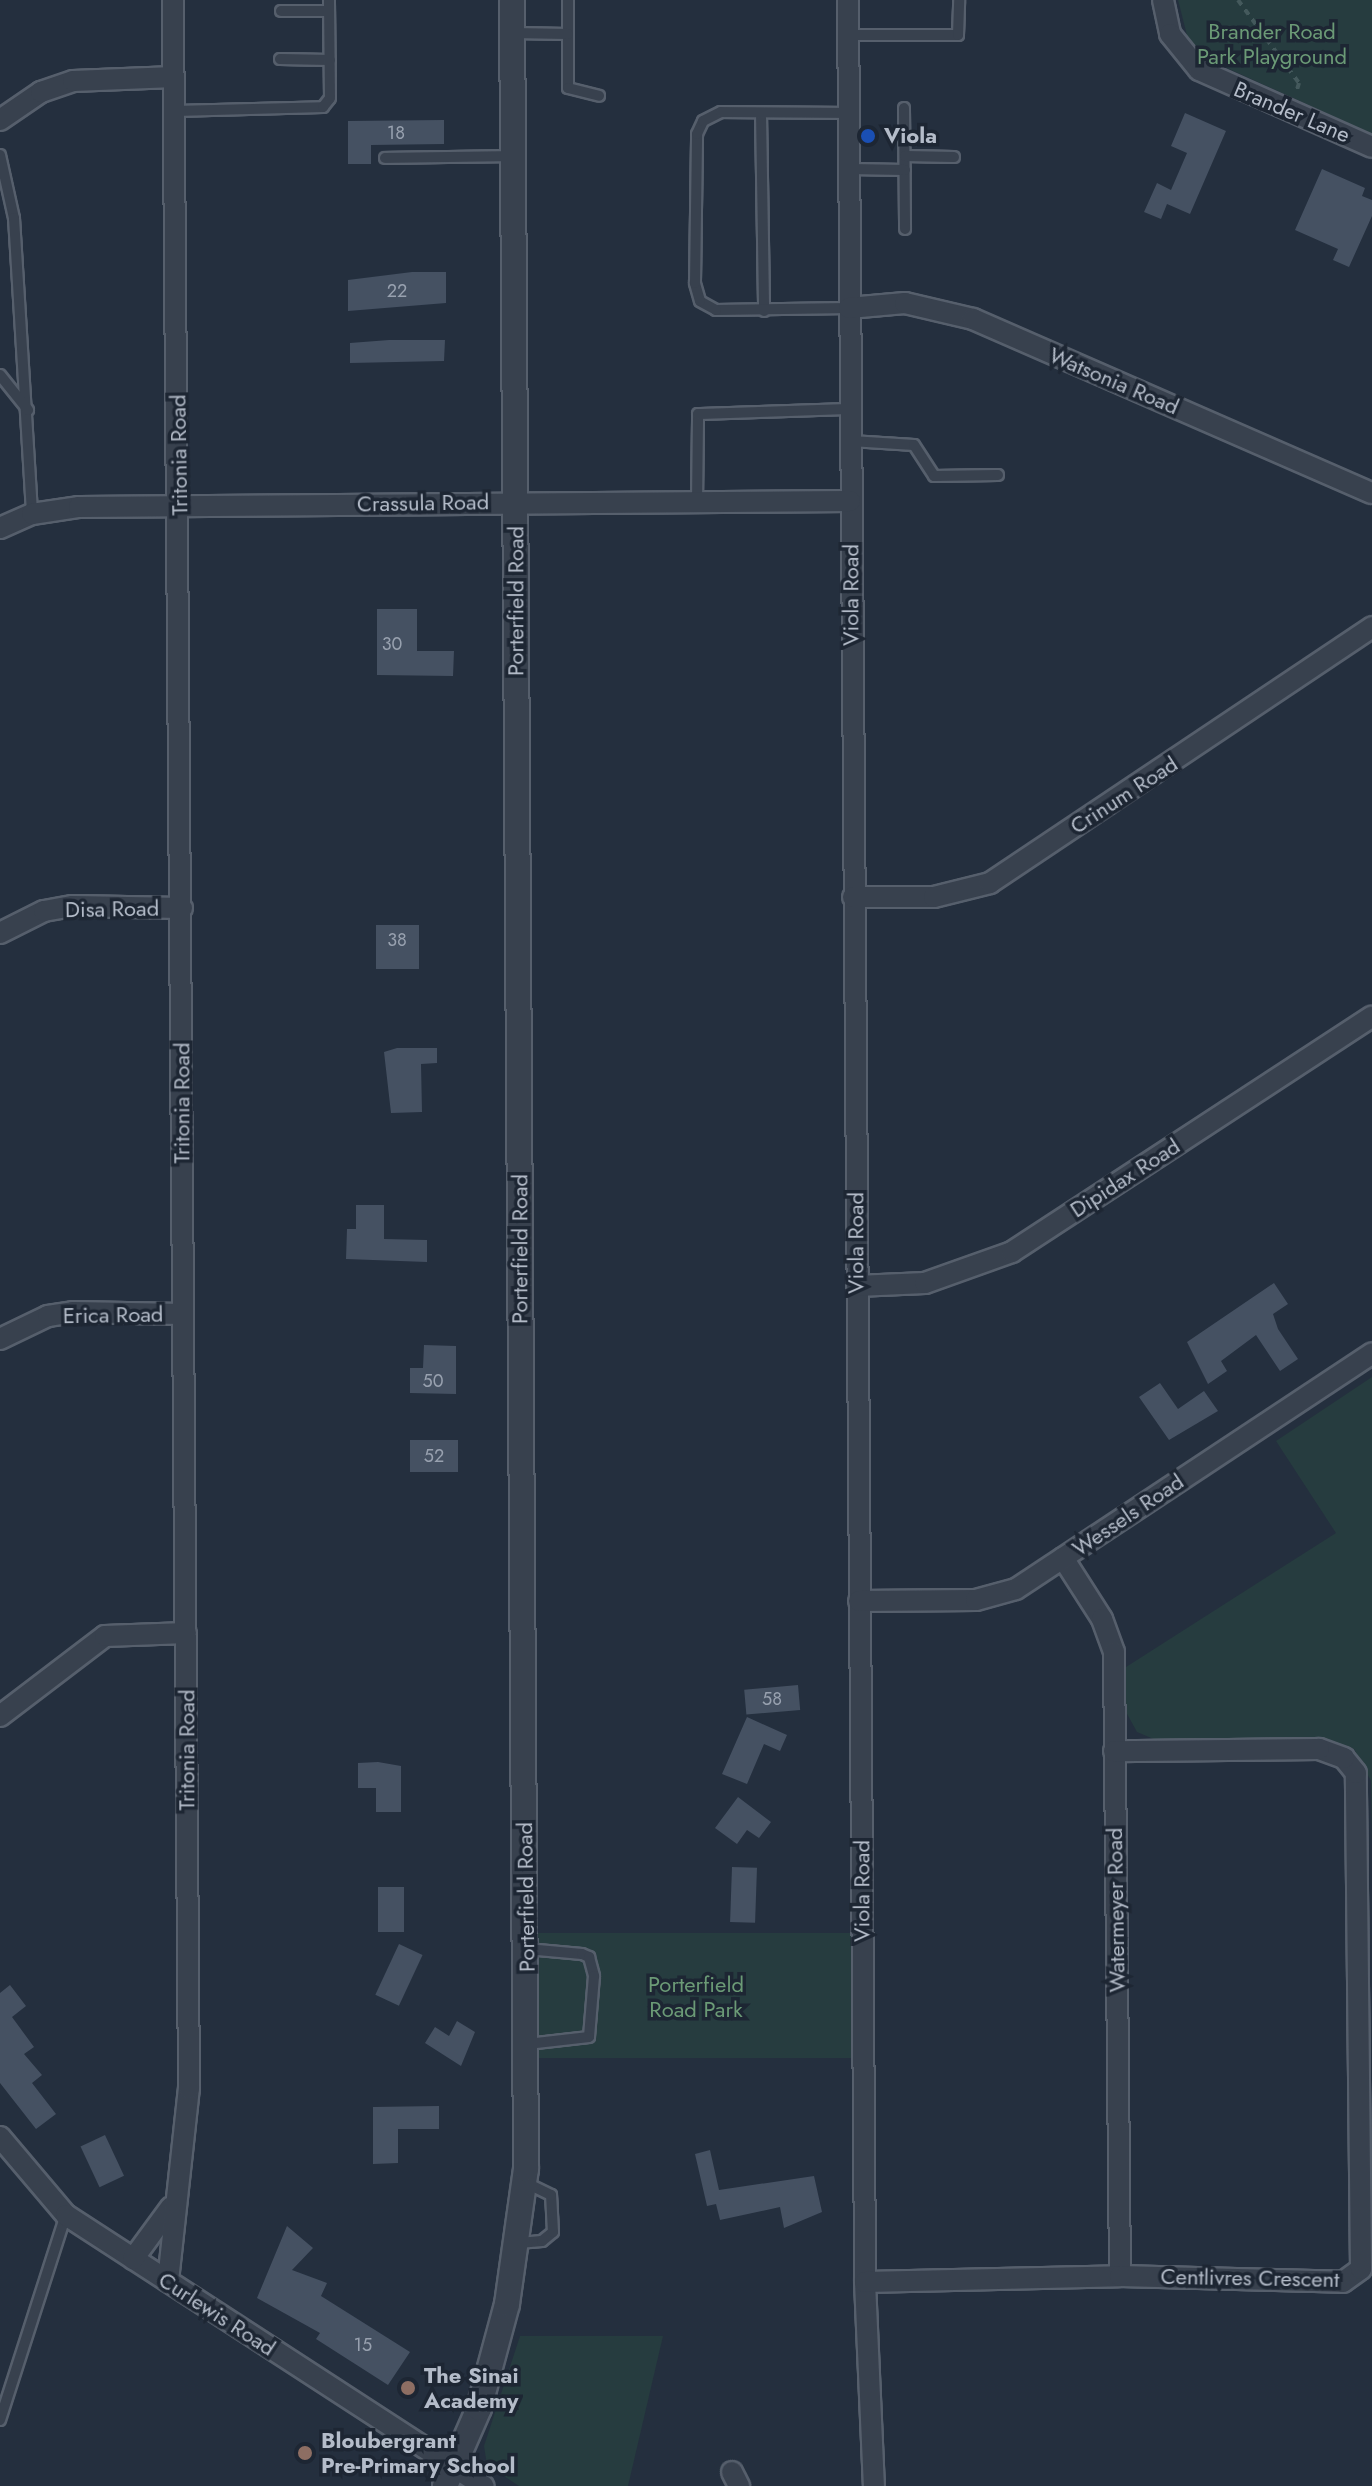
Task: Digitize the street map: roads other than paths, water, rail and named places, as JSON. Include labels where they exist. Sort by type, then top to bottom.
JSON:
[{"type":"street","name":"Tritonia Road","points":[[168,2281],[174,2204],[189,2089],[173,0]]},
{"type":"street","name":"Porterfield Road","points":[[450,2477],[479,2408],[519,2243],[524,2182],[527,1949],[512,0]]},
{"type":"street","name":"Viola Road","points":[[848,0],[865,2282],[874,2486]]},
{"type":"street","name":"Brander Lane","points":[[1163,0],[1170,34],[1199,70],[1372,147]]},
{"type":"street","points":[[0,120],[41,92],[73,81],[174,77]]},
{"type":"street","name":"Watsonia Road","points":[[849,308],[891,302],[963,316],[1372,493]]},
{"type":"street","name":"Crassula Road","points":[[0,528],[32,514],[179,506],[850,501]]},
{"type":"street","name":"Crinum Road","points":[[853,897],[934,897],[990,883],[1372,627]]},
{"type":"street","name":"Disa Road","points":[[0,933],[44,911],[73,906],[182,908]]},
{"type":"street","name":"Dipidax Road","points":[[857,1286],[925,1283],[1003,1257],[1372,1016]]},
{"type":"street","name":"Erica Road","points":[[0,1339],[48,1316],[73,1312],[182,1314]]},
{"type":"street","name":"Wessels Road","points":[[859,1601],[999,1595],[1063,1558],[1372,1353]]},
{"type":"street","name":"Watermeyer Road","points":[[1063,1558],[1111,1640],[1120,2276]]},
{"type":"street","points":[[0,1716],[105,1636],[186,1633]]},
{"type":"street","name":"Centlivres Crescent","points":[[865,2282],[1120,2276],[1343,2282],[1361,2269],[1360,1799],[1349,1763],[1319,1749],[1114,1751]]},
{"type":"street","name":"Curlewis Road","points":[[0,2137],[66,2215],[168,2281],[450,2477],[484,2486]]},
{"type":"street","name":"Tritonia Road","points":[[133,2259],[174,2204]]},
{"type":"lane","points":[[568,0],[568,88],[599,96]]},
{"type":"lane","points":[[849,35],[958,35],[959,0]]},
{"type":"lane","points":[[175,111],[312,112],[329,101],[329,6],[281,11]]},
{"type":"lane","points":[[513,33],[568,34]]},
{"type":"lane","points":[[280,59],[330,60]]},
{"type":"lane","points":[[904,108],[905,229]]},
{"type":"lane","points":[[849,113],[721,112],[699,125],[695,283],[709,309],[849,308]]},
{"type":"lane","points":[[761,113],[764,311]]},
{"type":"lane","points":[[0,155],[14,218],[29,412],[32,514]]},
{"type":"lane","points":[[385,158],[511,156]]},
{"type":"lane","points":[[905,156],[954,157]]},
{"type":"lane","points":[[850,169],[905,170]]},
{"type":"lane","points":[[0,226],[14,218]]},
{"type":"lane","points":[[0,375],[29,412]]},
{"type":"lane","points":[[697,502],[698,414],[850,409]]},
{"type":"lane","points":[[850,441],[914,445],[934,476],[998,475]]},
{"type":"lane","points":[[527,1949],[582,1954],[589,1957],[594,1976],[589,2037],[527,2044]]},
{"type":"lane","points":[[519,2243],[542,2241],[553,2232],[551,2195],[524,2182]]},
{"type":"lane","points":[[0,2420],[66,2215]]},
{"type":"place","name":"Viola","points":[[868,136]]},
{"type":"place","name":"The Sinai Academy","points":[[408,2388]]},
{"type":"place","name":"Bloubergrant Pre-Primary School","points":[[305,2453]]},
{"type":"park label","name":"Brander Road Park Playground","points":[[1272,44]]},
{"type":"park label","name":"Porterfield Road Park","points":[[696,1996]]}]
